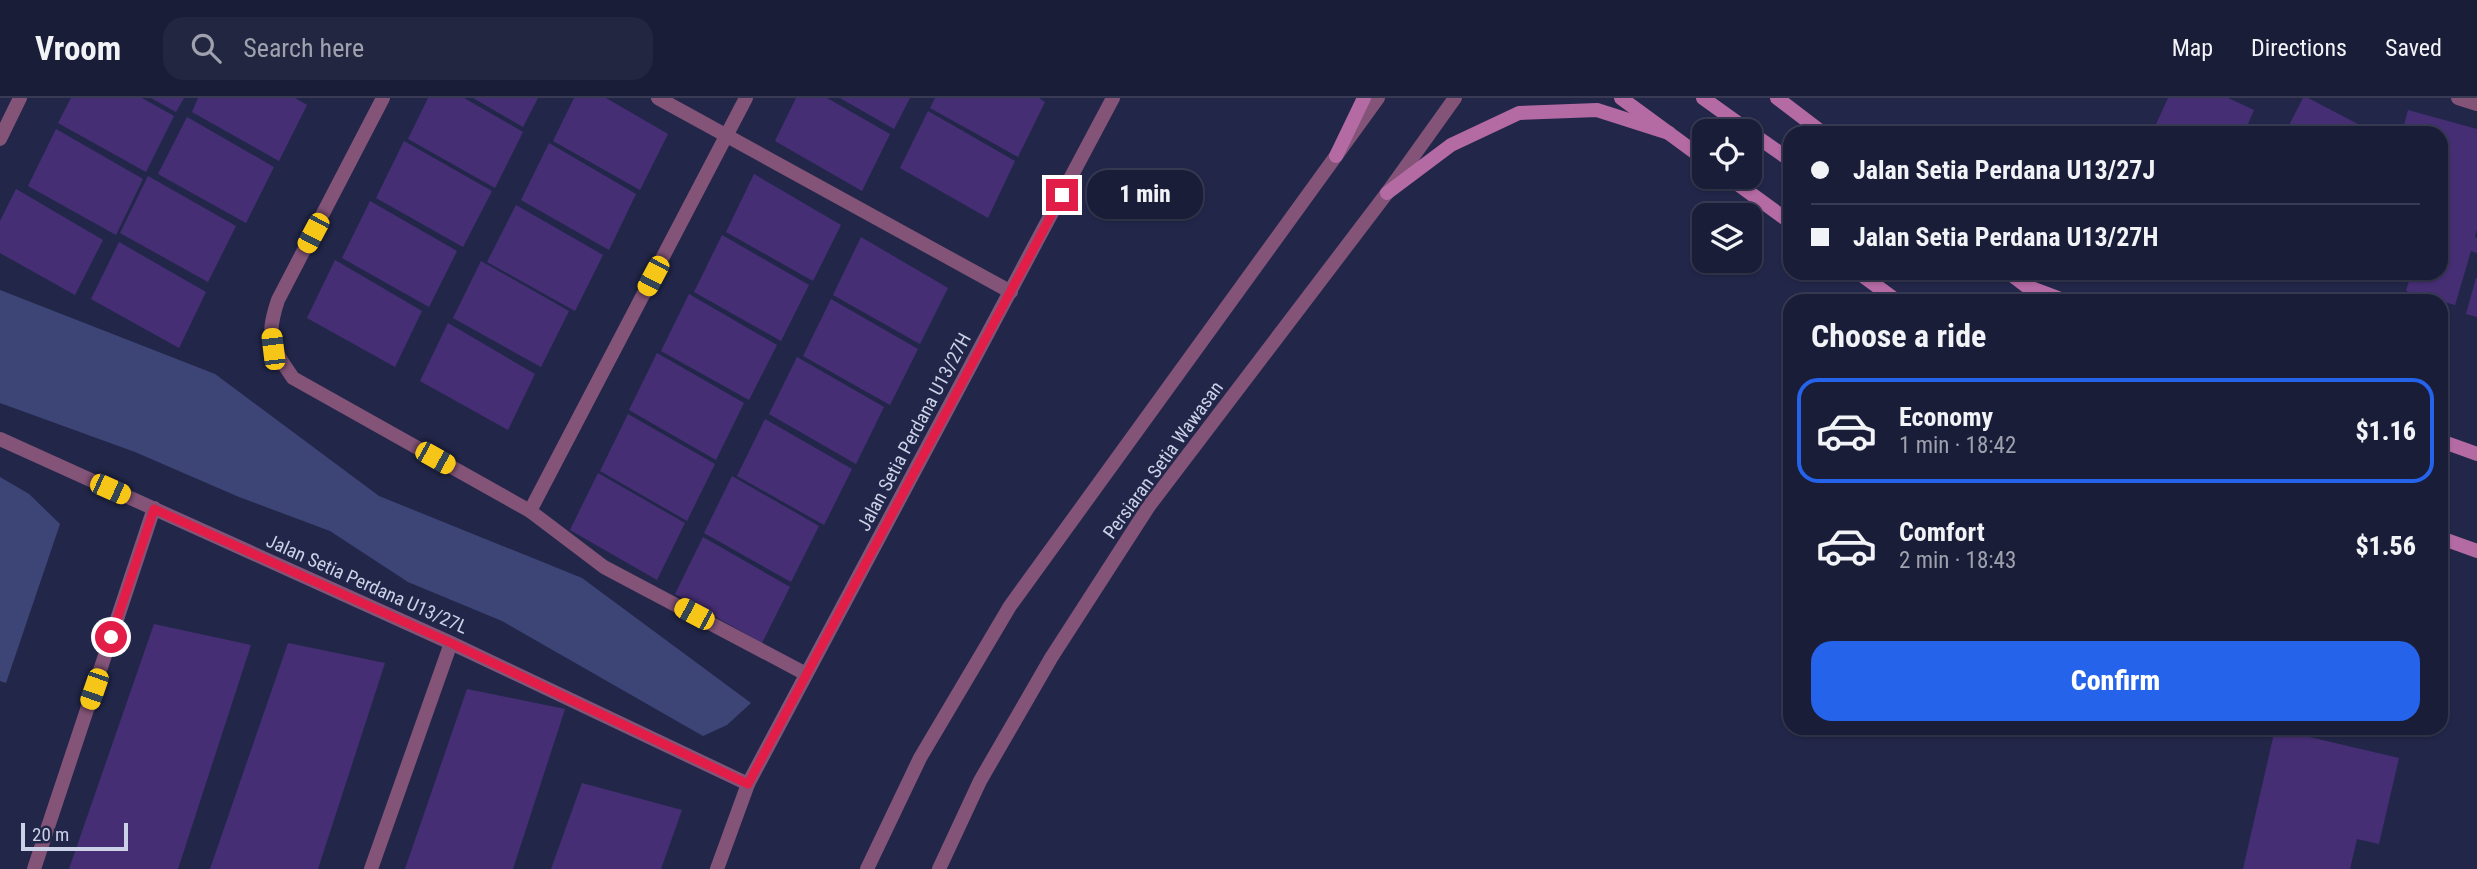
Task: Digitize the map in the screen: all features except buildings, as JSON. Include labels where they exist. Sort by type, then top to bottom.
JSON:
[{"type":"main road","points":[[1336,156],[1364,98]]},
{"type":"main road","points":[[1621,98],[1692,150]]},
{"type":"main road","points":[[1703,98],[1731,119]]},
{"type":"main road","points":[[1777,98],[1814,126]]},
{"type":"main road","points":[[1387,193],[1451,145],[1519,113],[1597,110],[1669,133]]},
{"type":"main road","points":[[1762,141],[1783,155]]},
{"type":"main road","points":[[1745,189],[1783,217]]},
{"type":"main road","points":[[1868,280],[1888,294]]},
{"type":"main road","points":[[2014,280],[2047,294]]},
{"type":"main road","points":[[2018,280],[2026,286]]},
{"type":"main road","points":[[2448,444],[2477,454]]},
{"type":"main road","points":[[2448,541],[2477,551]]},
{"type":"street","points":[[0,139],[20,98]]},
{"type":"street","points":[[383,98],[278,300],[270,324],[273,349],[293,378],[530,511],[604,567],[806,674]]},
{"type":"street","points":[[659,98],[1011,292]]},
{"type":"street","points":[[530,511],[746,98]]},
{"type":"street","name":"Jalan Setia Perdana U13/27H","points":[[748,784],[1113,98]]},
{"type":"street","name":"Persiaran Setia Wawasan","points":[[867,869],[920,758],[1010,606],[1378,98]]},
{"type":"street","name":"Persiaran Setia Wawasan","points":[[939,869],[979,782],[1051,658],[1149,506],[1387,193],[1455,98]]},
{"type":"street","points":[[2458,98],[2477,104]]},
{"type":"street","name":"Jalan Setia Perdana U13/27L","points":[[0,439],[451,643],[748,784]]},
{"type":"street","points":[[34,869],[154,509]]},
{"type":"street","points":[[371,869],[451,643]]},
{"type":"street","points":[[717,869],[748,784]]},
{"type":"shaded area","points":[[0,290],[215,374],[379,496],[582,578],[751,703],[727,725],[703,736],[502,621],[408,582],[330,531],[239,497],[135,452],[0,403]]},
{"type":"shaded area","points":[[0,477],[29,494],[60,524],[6,683],[0,681]]},
{"type":"route","points":[[111,637],[154,509],[451,643],[748,784],[1062,195]]}]
